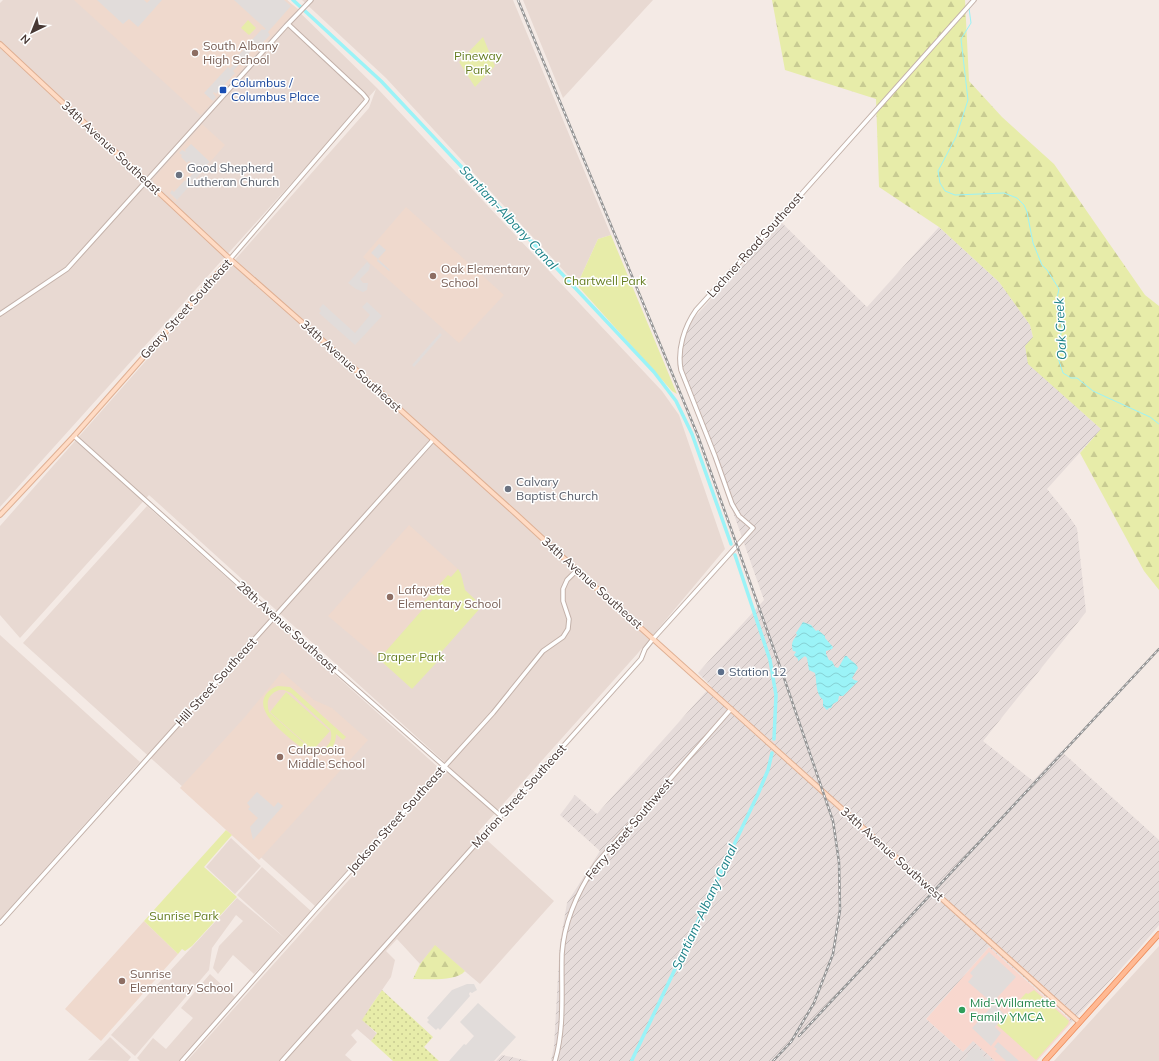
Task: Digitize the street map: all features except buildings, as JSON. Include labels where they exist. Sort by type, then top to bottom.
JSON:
[{"type":"main road","name":"34th Avenue Southeast","points":[[0,44],[230,259],[511,509],[704,685]]},
{"type":"main road","name":"Geary Street Southeast","points":[[0,516],[74,436],[230,259]]},
{"type":"main road","name":"34th Avenue Southwest","points":[[704,685],[1080,1022]]},
{"type":"main road","points":[[1045,1061],[1159,934]]},
{"type":"street","points":[[0,314],[67,269],[311,0]]},
{"type":"street","name":"Lochner Road Southeast","points":[[752,528],[739,516],[732,504],[716,456],[681,370],[679,362],[681,344],[686,326],[699,306],[797,199],[974,0]]},
{"type":"street","name":"Geary Street Southeast","points":[[230,259],[367,99],[288,24]]},
{"type":"street","name":"28th Avenue Southeast","points":[[74,436],[501,816]]},
{"type":"street","name":"Hill Street Southeast","points":[[0,923],[433,440]]},
{"type":"street","name":"Marion Street Southeast","points":[[282,1061],[341,993],[641,659],[645,649],[653,639],[752,528]]},
{"type":"street","name":"Jackson Street Southeast","points":[[182,1061],[315,910],[493,713],[543,651],[560,640],[565,634],[569,625],[569,620],[563,601],[563,589],[568,580],[577,570]]},
{"type":"street","name":"Ferry Street Southwest","points":[[555,1061],[560,1037],[562,1013],[564,946],[567,924],[576,898],[596,864],[731,710]]},
{"type":"shaded area","points":[[3,0],[287,0],[377,88],[662,391],[679,415],[725,549],[638,653],[478,832],[554,901],[480,984],[435,946],[420,964],[397,939],[386,951],[395,960],[391,977],[363,1020],[377,1034],[371,1041],[357,1029],[351,1035],[357,1042],[345,1055],[352,1061],[187,1061],[450,767],[149,495],[20,638],[0,615],[0,526],[369,108],[376,89],[0,507],[0,3]]},
{"type":"shaded area","name":"South Albany High School","points":[[74,0],[287,0],[299,10],[288,19],[200,115]]},
{"type":"shaded area","points":[[97,0],[144,0],[147,3],[150,0],[162,0],[138,27],[129,19],[123,24]]},
{"type":"shaded area","points":[[234,0],[284,0],[291,6],[268,32],[270,35],[257,49],[255,47],[233,71],[235,73],[216,94],[214,92],[213,93],[216,97],[213,101],[204,93],[228,67],[230,69],[233,65],[231,63],[247,46],[249,47],[252,44],[250,42],[262,29],[266,29]]},
{"type":"shaded area","points":[[302,0],[513,0],[611,235],[598,239],[577,285],[386,78]]},
{"type":"shaded area","points":[[523,0],[653,0],[563,98]]},
{"type":"shaded area","points":[[202,124],[225,145],[175,202],[154,183],[153,179]]},
{"type":"shaded area","points":[[191,144],[210,162],[204,167],[202,166],[198,172],[200,174],[177,200],[170,193],[172,190],[174,192],[197,169],[189,161],[187,163],[179,153],[182,150],[186,152],[185,150]]},
{"type":"shaded area","name":"Oak Elementary School","points":[[406,207],[504,295],[459,343],[363,257]]},
{"type":"shaded area","points":[[782,223],[867,307],[939,227],[999,282],[1030,325],[1033,337],[1079,409],[1101,429],[1047,489],[1077,528],[1086,612],[983,741],[1033,781],[1061,751],[1159,840],[1159,925],[1071,1023],[1066,1015],[989,947],[926,1019],[963,1052],[973,1041],[995,1061],[551,1061],[554,1046],[560,943],[567,903],[600,851],[560,815],[575,795],[597,814],[711,686],[698,673],[764,600],[681,364],[681,341],[690,322]]},
{"type":"shaded area","points":[[379,244],[386,250],[378,259],[371,253]]},
{"type":"shaded area","points":[[378,259],[390,270],[389,271],[377,261]]},
{"type":"shaded area","points":[[367,262],[370,265],[369,270],[360,279],[363,283],[368,283],[367,290],[363,292],[348,283]]},
{"type":"shaded area","points":[[367,302],[382,316],[355,345],[319,313],[321,311],[319,309],[323,304],[355,333],[370,315],[362,307]]},
{"type":"shaded area","points":[[440,333],[442,335],[414,367],[412,365]]},
{"type":"shaded area","points":[[147,506],[439,768],[315,906],[23,643]]},
{"type":"shaded area","name":"Lafayette Elementary School","points":[[409,525],[458,569],[379,659],[328,616]]},
{"type":"shaded area","points":[[0,635],[140,762],[0,919]]},
{"type":"shaded area","name":"Calapooia Middle School","points":[[282,672],[314,700],[332,708],[368,740],[259,860],[180,788],[245,717]]},
{"type":"shaded area","points":[[257,792],[274,807],[278,802],[283,806],[253,840],[250,827],[258,818],[248,809],[250,807],[247,803]]},
{"type":"shaded area","points":[[231,838],[261,866],[235,894],[206,867]]},
{"type":"shaded area","points":[[262,867],[311,911],[286,940],[254,974],[233,955],[218,974],[213,968],[219,946],[243,921],[236,915],[212,948],[209,970],[135,1056],[111,1035],[237,898],[286,939],[237,895]]},
{"type":"shaded area","name":"Sunrise Elementary School","points":[[144,921],[178,954],[101,1041],[65,1009]]},
{"type":"shaded area","points":[[1159,946],[1159,1061],[1054,1061]]},
{"type":"shaded area","points":[[989,947],[1069,1019],[1071,1023],[1037,1061],[995,1061],[973,1042],[963,1052],[926,1019]]},
{"type":"shaded area","points":[[989,952],[1016,977],[994,1001],[991,1002],[968,982],[973,976],[970,973]]},
{"type":"shaded area","points":[[210,974],[235,997],[179,1061],[140,1061],[137,1058],[153,1038],[166,1049],[193,1018],[181,1008]]},
{"type":"shaded area","points":[[467,984],[474,984],[477,990],[472,993],[470,992],[470,996],[440,1030],[438,1028],[436,1030],[427,1022],[429,1020],[427,1018],[452,990]]},
{"type":"shaded area","points":[[478,1003],[516,1037],[494,1061],[449,1061],[464,1044],[466,1045],[474,1036],[460,1022]]},
{"type":"shaded area","points":[[994,1004],[1005,1015],[995,1027],[1001,1033],[991,1046],[972,1028]]},
{"type":"shaded area","points":[[110,1037],[131,1057],[128,1061],[88,1060]]},
{"type":"shaded area","points":[[998,1042],[1019,1061],[1006,1061],[995,1051],[997,1049],[994,1047]]},
{"type":"shaded area","points":[[977,1047],[984,1053],[982,1055],[988,1060],[990,1058],[993,1061],[964,1061],[968,1056],[967,1054],[973,1048],[975,1049]]},
{"type":"shaded area","points":[[502,1055],[529,1061],[496,1061]]},
{"type":"green space","points":[[772,0],[965,0],[969,81],[1002,117],[1054,164],[1145,295],[1159,306],[1159,590],[1144,571],[1080,453],[1101,429],[1028,364],[1025,346],[1033,337],[1030,325],[999,282],[939,227],[879,187],[876,99],[785,70]]},
{"type":"green space","points":[[248,20],[256,28],[249,35],[241,28]]},
{"type":"green space","name":"Pineway Park","points":[[483,37],[495,66],[475,87],[459,62]]},
{"type":"green space","name":"Chartwell Park","points":[[611,235],[677,394],[672,391],[577,285],[598,239]]},
{"type":"green space","name":"Draper Park","points":[[458,569],[461,574],[465,590],[482,606],[436,658],[437,662],[412,689],[379,659],[423,609],[420,606],[448,575],[451,577]]},
{"type":"green space","points":[[278,686],[290,687],[346,737],[343,740],[336,734],[333,746],[326,753],[315,754],[304,750],[277,727],[270,719],[263,705],[264,698],[268,692]],"holes":[[[279,690],[284,690],[291,693],[330,729],[331,738],[328,746],[321,750],[312,750],[269,712],[268,702],[270,696]]]},
{"type":"green space","points":[[286,692],[330,731],[313,750],[270,712]]},
{"type":"green space","name":"Sunrise Park","points":[[226,830],[232,835],[204,867],[237,897],[192,946],[185,951],[182,949],[178,954],[144,921]]},
{"type":"green space","points":[[435,945],[465,971],[461,975],[455,977],[413,979],[420,964]]},
{"type":"green space","points":[[382,990],[433,1037],[424,1047],[439,1061],[393,1061],[371,1041],[377,1033],[362,1020]]},
{"type":"green space","points":[[1034,990],[1069,1021],[1036,1060],[997,1025],[1026,993],[1028,994]]},
{"type":"water","points":[[803,622],[811,625],[816,631],[818,630],[825,636],[833,647],[832,649],[826,651],[826,654],[835,667],[838,668],[845,656],[847,656],[856,664],[858,668],[852,678],[858,681],[843,696],[839,696],[838,701],[827,710],[823,706],[823,700],[817,690],[815,673],[809,670],[807,658],[805,656],[798,661],[794,655],[796,652],[793,651],[792,643]]},
{"type":"waterway","name":"Santiam-Albany Canal","points":[[293,0],[381,81],[654,372],[676,401],[692,434],[731,544]]},
{"type":"waterway","name":"Oak Creek","points":[[969,8],[971,23],[961,39],[968,100],[956,137],[938,171],[940,183],[945,191],[955,195],[1004,193],[1017,198],[1024,205],[1027,212],[1033,243],[1042,265],[1059,289],[1057,298],[1062,327],[1058,352],[1063,373],[1071,378],[1077,378],[1093,391],[1150,417],[1159,424]]},
{"type":"waterway","name":"Santiam-Albany Canal","points":[[735,555],[770,660],[776,695],[774,739]]},
{"type":"waterway","name":"Santiam-Albany Canal","points":[[632,1060],[758,794],[768,770],[772,753]]},
{"type":"railway","points":[[518,0],[698,436],[833,821],[839,862],[840,910],[833,954],[814,1003],[791,1042],[773,1061]]},
{"type":"railway","points":[[799,1036],[1159,649]]},
{"type":"place","name":"South Albany High School","points":[[195,53]]},
{"type":"place","name":"Columbus / Columbus Place","points":[[223,90]]},
{"type":"place","name":"Good Shepherd Lutheran Church","points":[[179,175]]},
{"type":"place","name":"Oak Elementary School","points":[[433,276]]},
{"type":"place","name":"Calvary Baptist Church","points":[[508,489]]},
{"type":"place","name":"Lafayette Elementary School","points":[[390,597]]},
{"type":"place","name":"Station 12","points":[[721,672]]},
{"type":"place","name":"Calapooia Middle School","points":[[280,757]]},
{"type":"place","name":"Sunrise Elementary School","points":[[122,981]]},
{"type":"place","name":"Mid-Willamette Family YMCA","points":[[962,1010]]}]
